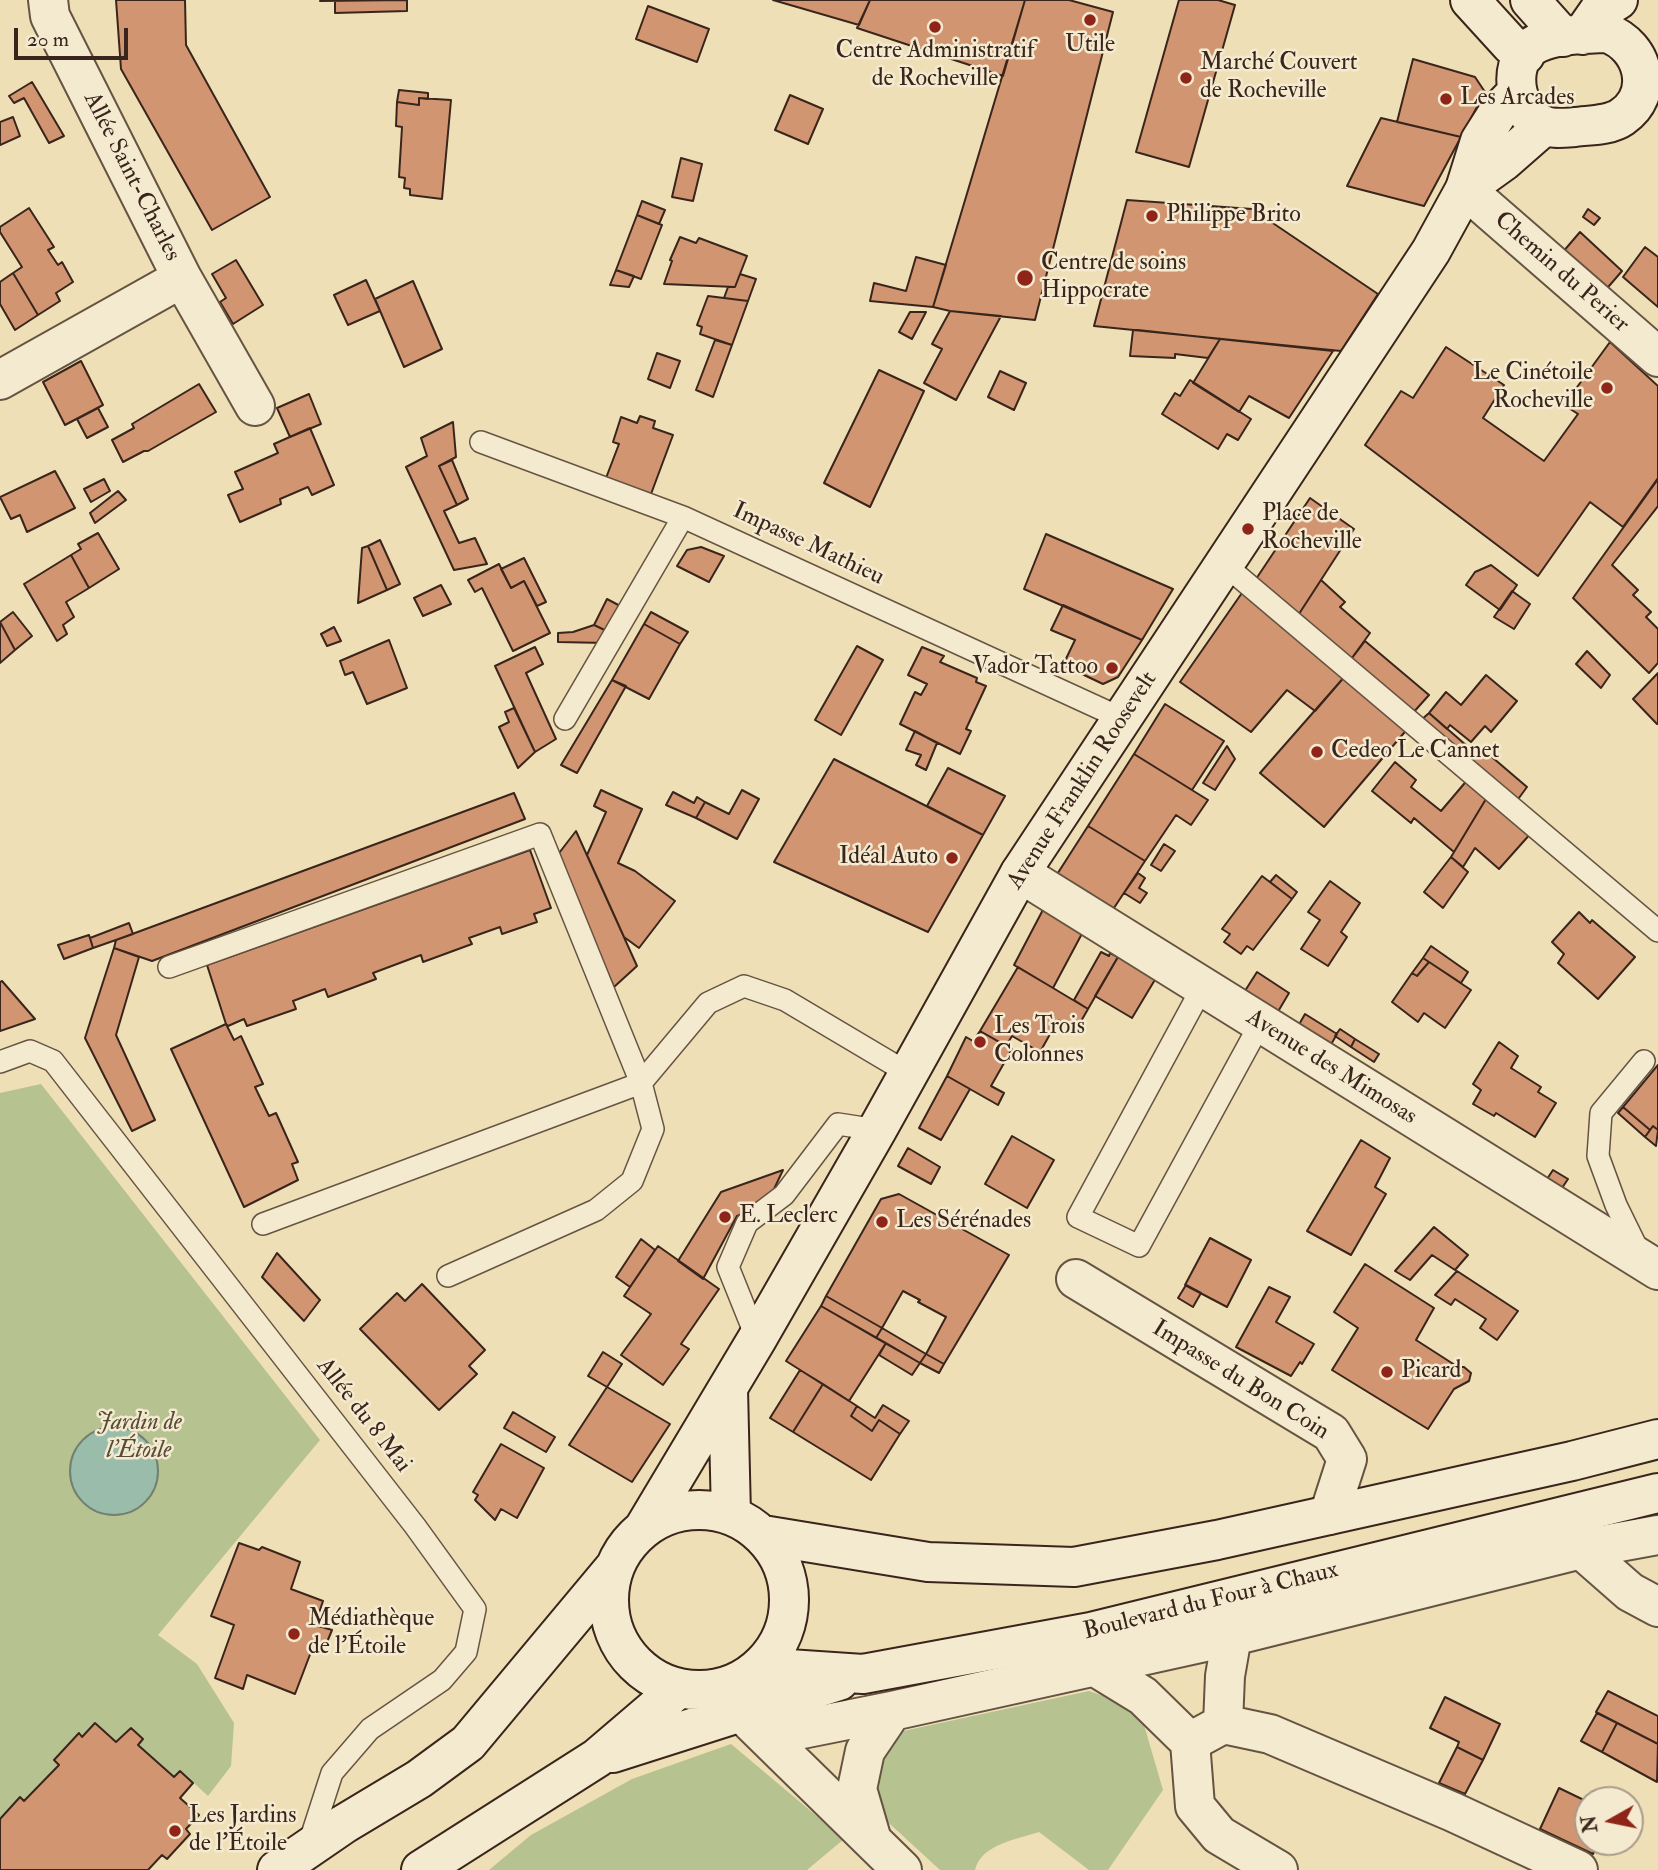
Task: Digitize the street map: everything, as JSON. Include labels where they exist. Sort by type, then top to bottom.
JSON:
[{"type":"street","name":"Allée Saint-Charles","points":[[48,0],[50,16],[182,278],[255,406]]},
{"type":"street","points":[[1470,0],[1511,45],[1525,55]]},
{"type":"street","points":[[1530,0],[1573,36]]},
{"type":"street","points":[[1573,36],[1598,12],[1618,0]]},
{"type":"street","points":[[1634,0],[1630,24],[1643,59],[1639,96],[1622,118],[1609,123],[1558,129],[1544,126],[1525,112],[1517,92],[1516,76],[1525,55],[1542,41],[1607,33],[1643,59]]},
{"type":"street","name":"Avenue Franklin Roosevelt","points":[[644,1528],[877,1130],[1020,873],[1431,251],[1465,189],[1480,141],[1499,111],[1517,92]]},
{"type":"street","name":"Avenue Franklin Roosevelt","points":[[1465,189],[1504,161],[1544,126]]},
{"type":"street","name":"Chemin du Perier","points":[[1465,189],[1530,234],[1658,357]]},
{"type":"street","name":"Allée Saint-Charles","points":[[0,380],[182,278]]},
{"type":"street","name":"Avenue des Mimosas","points":[[1020,873],[1653,1269]]},
{"type":"street","name":"Impasse du Bon Coin","points":[[1076,1279],[1331,1433],[1346,1459],[1329,1515]]},
{"type":"street","points":[[727,1388],[731,1515]]},
{"type":"street","points":[[763,1535],[928,1562],[1073,1567],[1217,1540],[1658,1439]]},
{"type":"street","name":"Boulevard du Four à Chaux","points":[[760,1667],[863,1674],[1091,1632],[1658,1493]]},
{"type":"street","points":[[292,1860],[344,1824],[419,1779],[468,1743],[615,1567],[627,1545],[644,1528],[671,1514],[701,1509],[731,1515],[763,1535],[780,1560],[788,1588],[788,1617],[778,1644],[760,1667],[737,1682],[711,1689],[679,1688],[651,1676],[628,1655],[614,1628],[609,1597],[615,1567]]},
{"type":"street","points":[[597,1758],[752,1724],[892,1711],[1232,1636],[1581,1549],[1658,1535]]},
{"type":"street","points":[[1581,1549],[1630,1592],[1658,1607]]},
{"type":"street","points":[[1223,1724],[1225,1676],[1232,1636]]},
{"type":"street","points":[[1094,1666],[1143,1696],[1190,1742],[1195,1806],[1219,1835],[1278,1870]]},
{"type":"street","points":[[752,1724],[863,1674]]},
{"type":"street","points":[[436,1866],[597,1758],[679,1688]]},
{"type":"street","points":[[873,1843],[857,1789],[865,1751],[892,1711]]},
{"type":"street","points":[[752,1724],[902,1870]]},
{"type":"street","points":[[1190,1742],[1223,1724],[1269,1734],[1453,1812],[1578,1870]]},
{"type":"lane","name":"Impasse Mathieu","points":[[481,442],[683,517],[1123,719]]},
{"type":"lane","points":[[565,719],[683,517]]},
{"type":"lane","points":[[1225,565],[1658,931]]},
{"type":"lane","points":[[169,967],[540,834],[641,1083],[653,1129],[632,1181],[596,1210],[448,1276]]},
{"type":"lane","points":[[263,1224],[641,1083],[708,1003],[744,986],[785,1000],[908,1073]]},
{"type":"lane","points":[[1202,988],[1078,1217],[1139,1246],[1260,1024]]},
{"type":"lane","name":"Allée du 8 Mai","points":[[0,1062],[30,1051],[52,1061],[415,1526],[475,1608],[466,1652],[442,1680],[370,1728],[332,1773],[292,1860]]},
{"type":"lane","points":[[1644,1061],[1601,1113],[1598,1156],[1616,1205],[1653,1269]]},
{"type":"lane","points":[[757,1339],[728,1267],[747,1223],[784,1195],[838,1124],[877,1130]]},
{"type":"green space","name":"Jardin de l'Étoile","points":[[41,1084],[320,1440],[158,1635],[197,1664],[234,1723],[231,1766],[208,1796],[181,1771],[174,1777],[138,1745],[143,1739],[131,1729],[116,1742],[95,1724],[82,1737],[79,1734],[54,1760],[59,1765],[24,1801],[0,1819],[0,1093]]},
{"type":"green space","points":[[1089,1691],[1127,1704],[1144,1725],[1163,1790],[1108,1870],[1089,1870],[1039,1832],[992,1848],[979,1861],[975,1870],[940,1870],[878,1813],[864,1776],[880,1736]]},
{"type":"green space","points":[[731,1744],[844,1839],[807,1870],[489,1870],[531,1835],[632,1779]]},
{"type":"shaded area","points":[[114,1427],[131,1431],[145,1440],[154,1454],[158,1471],[154,1488],[145,1502],[131,1511],[114,1515],[97,1511],[83,1502],[74,1488],[70,1471],[74,1454],[83,1440],[97,1431]]},
{"type":"building","points":[[116,0],[185,0],[186,45],[270,197],[212,230],[121,69]]},
{"type":"building","points":[[407,0],[407,11],[335,13],[335,1],[320,1]]},
{"type":"building","points":[[773,0],[870,0],[859,25]]},
{"type":"building","points":[[870,0],[1025,0],[1003,76],[857,28]]},
{"type":"building","points":[[1025,0],[1069,0],[1113,12],[1035,320],[933,307]]},
{"type":"building","name":"Marché Couvert de Rocheville","points":[[1179,0],[1218,0],[1235,5],[1189,167],[1136,152]]},
{"type":"building","points":[[648,6],[709,29],[697,62],[636,39]]},
{"type":"building","points":[[1413,59],[1475,77],[1485,92],[1461,137],[1397,122]]},
{"type":"building","points":[[32,82],[64,136],[49,143],[24,98],[14,103],[9,96]]},
{"type":"building","points":[[399,90],[428,93],[428,99],[419,98],[419,105],[397,102]]},
{"type":"building","points":[[790,95],[823,109],[808,144],[775,130]]},
{"type":"building","points":[[419,98],[451,100],[442,199],[410,195],[410,189],[404,188],[405,178],[399,177],[402,127],[396,126],[397,102],[419,105]]},
{"type":"building","points":[[13,117],[20,136],[0,145],[0,122]]},
{"type":"building","points":[[1381,118],[1461,137],[1424,206],[1347,186]]},
{"type":"building","points":[[681,158],[702,164],[693,201],[672,197]]},
{"type":"building","points":[[1127,200],[1252,209],[1378,294],[1341,351],[1094,326]]},
{"type":"building","points":[[642,201],[665,210],[659,224],[637,215]]},
{"type":"building","points":[[29,208],[54,247],[48,250],[58,265],[62,262],[73,282],[56,293],[60,301],[38,315],[13,273],[22,267],[0,232],[0,227]]},
{"type":"building","points":[[1588,209],[1600,218],[1594,225],[1583,217]]},
{"type":"building","points":[[637,215],[662,225],[641,279],[616,270]]},
{"type":"building","points":[[1580,232],[1622,271],[1603,293],[1562,253]]},
{"type":"building","points":[[680,237],[696,243],[699,238],[747,256],[735,287],[664,284]]},
{"type":"building","points":[[1645,247],[1658,257],[1658,307],[1623,277]]},
{"type":"building","points":[[916,257],[946,265],[933,307],[870,301],[874,283],[906,291]]},
{"type":"building","points":[[236,260],[263,305],[233,324],[220,302],[226,298],[212,274]]},
{"type":"building","points":[[616,270],[634,276],[629,287],[610,285]]},
{"type":"building","points":[[13,273],[38,315],[15,330],[0,304],[0,282]]},
{"type":"building","points":[[740,274],[756,279],[748,301],[724,298],[728,287],[735,287]]},
{"type":"building","points":[[366,280],[380,311],[348,325],[334,295]]},
{"type":"building","points":[[413,281],[442,349],[404,367],[375,299]]},
{"type":"building","points":[[708,296],[748,301],[732,345],[700,334],[702,327],[697,325]]},
{"type":"building","points":[[950,311],[1001,316],[956,400],[924,383],[942,349],[932,344]]},
{"type":"building","points":[[910,312],[926,312],[912,339],[899,332]]},
{"type":"building","points":[[1133,330],[1220,339],[1208,358],[1175,354],[1175,358],[1130,356]]},
{"type":"building","points":[[1220,339],[1333,351],[1289,418],[1249,396],[1239,412],[1193,383]]},
{"type":"building","points":[[715,340],[732,345],[713,397],[696,390]]},
{"type":"building","points":[[1610,342],[1658,386],[1658,478],[1623,527],[1590,502],[1538,576],[1365,445],[1401,391],[1413,398],[1446,347],[1504,385],[1483,418],[1544,461],[1578,414],[1564,405]]},
{"type":"building","points":[[657,353],[680,361],[670,388],[648,379]]},
{"type":"building","points":[[81,361],[103,405],[65,425],[43,382]]},
{"type":"building","points":[[879,370],[924,391],[870,507],[824,483]]},
{"type":"building","points":[[1000,371],[1026,383],[1014,410],[988,397]]},
{"type":"building","points":[[1190,380],[1251,419],[1238,440],[1227,434],[1218,449],[1162,414],[1175,393],[1180,396]]},
{"type":"building","points":[[199,384],[216,412],[148,451],[123,462],[112,440],[134,428],[132,424]]},
{"type":"building","points":[[309,394],[321,424],[290,437],[277,408]]},
{"type":"building","points":[[98,408],[108,427],[87,438],[77,419]]},
{"type":"building","points":[[640,416],[655,421],[653,428],[673,435],[651,494],[606,478],[619,444],[613,442],[621,417],[637,423]]},
{"type":"building","points":[[453,422],[456,457],[439,466],[457,505],[444,511],[459,543],[475,538],[487,564],[454,570],[406,467],[427,456],[421,438]]},
{"type":"building","points":[[310,428],[334,485],[312,495],[308,487],[280,499],[281,504],[240,522],[228,495],[243,489],[235,472],[278,453],[274,444]]},
{"type":"building","points":[[452,460],[468,499],[457,505],[439,466]]},
{"type":"building","points":[[55,471],[75,508],[27,532],[20,515],[11,519],[0,497]]},
{"type":"building","points":[[104,479],[110,491],[91,502],[84,489]]},
{"type":"building","points":[[1658,479],[1658,506],[1612,565],[1638,590],[1633,595],[1651,612],[1646,617],[1658,629],[1658,663],[1649,673],[1573,598]]},
{"type":"building","points":[[118,491],[126,500],[95,523],[90,513]]},
{"type":"building","points":[[1310,498],[1354,529],[1297,617],[1254,582]]},
{"type":"building","points":[[98,533],[119,569],[89,588],[71,555],[81,549],[78,544]]},
{"type":"building","points":[[1046,534],[1173,589],[1142,640],[1024,589]]},
{"type":"building","points":[[380,540],[400,584],[387,590],[368,546]]},
{"type":"building","points":[[368,546],[387,590],[358,603],[362,548]]},
{"type":"building","points":[[701,547],[724,556],[709,582],[677,566],[687,550]]},
{"type":"building","points":[[71,555],[89,588],[66,602],[74,617],[63,625],[67,634],[57,641],[24,584]]},
{"type":"building","points":[[524,558],[546,602],[537,606],[524,581],[511,588],[501,569]]},
{"type":"building","points":[[499,564],[511,588],[524,581],[550,633],[513,651],[482,588],[475,592],[468,580]]},
{"type":"building","points":[[1491,565],[1517,585],[1500,610],[1466,585],[1475,572]]},
{"type":"building","points":[[1321,580],[1345,602],[1340,607],[1370,633],[1349,662],[1297,617]]},
{"type":"building","points":[[441,585],[451,604],[423,616],[414,598]]},
{"type":"building","points":[[1244,590],[1346,675],[1315,711],[1287,690],[1251,732],[1180,682]]},
{"type":"building","points":[[1512,591],[1530,604],[1514,629],[1494,617]]},
{"type":"building","points":[[607,599],[624,608],[611,633],[594,625]]},
{"type":"building","points":[[1063,605],[1142,640],[1118,677],[1103,684],[1063,665],[1075,640],[1051,630]]},
{"type":"building","points":[[13,612],[32,636],[15,650],[0,622]]},
{"type":"building","points":[[651,612],[688,632],[680,644],[644,624]]},
{"type":"building","points":[[0,622],[15,650],[0,663]]},
{"type":"building","points":[[644,624],[680,644],[649,699],[612,680]]},
{"type":"building","points":[[594,625],[611,633],[606,643],[558,642],[558,633],[573,632]]},
{"type":"building","points":[[334,627],[341,641],[327,646],[321,634]]},
{"type":"building","points":[[389,640],[407,688],[367,704],[353,672],[345,675],[340,661]]},
{"type":"building","points":[[1365,641],[1429,695],[1412,714],[1349,662]]},
{"type":"building","points":[[857,646],[883,660],[841,735],[815,720]]},
{"type":"building","points":[[535,647],[543,664],[526,673],[556,739],[535,752],[495,666]]},
{"type":"building","points":[[922,647],[944,656],[940,662],[977,678],[976,682],[986,686],[966,729],[971,731],[960,754],[900,724],[915,692],[921,695],[927,684],[908,675]]},
{"type":"building","points":[[1587,651],[1610,675],[1601,688],[1576,664]]},
{"type":"building","points":[[1658,673],[1658,724],[1657,724],[1633,699]]},
{"type":"building","points":[[1346,675],[1409,727],[1324,827],[1260,773]]},
{"type":"building","points":[[1486,675],[1517,701],[1491,732],[1485,726],[1471,742],[1450,725],[1447,729],[1429,713],[1446,692],[1461,705]]},
{"type":"building","points":[[612,680],[626,686],[577,773],[561,765]]},
{"type":"building","points":[[1165,704],[1224,741],[1192,790],[1134,754]]},
{"type":"building","points":[[514,708],[535,752],[518,768],[499,727],[509,722],[505,712]]},
{"type":"building","points":[[1429,713],[1474,752],[1467,761],[1420,721]]},
{"type":"building","points":[[915,731],[937,743],[926,770],[916,765],[921,755],[906,750]]},
{"type":"building","points":[[1227,746],[1235,759],[1215,790],[1203,783]]},
{"type":"building","points":[[1479,746],[1527,787],[1516,802],[1467,761]]},
{"type":"building","points":[[1134,754],[1208,800],[1191,825],[1176,815],[1145,861],[1088,826]]},
{"type":"building","points":[[834,759],[983,835],[928,932],[774,862]]},
{"type":"building","points":[[1395,762],[1416,780],[1411,787],[1441,811],[1469,778],[1489,794],[1454,852],[1414,818],[1411,823],[1372,791]]},
{"type":"building","points":[[948,768],[1005,796],[983,835],[927,806]]},
{"type":"building","points":[[601,790],[642,809],[618,863],[635,871],[675,901],[639,948],[624,937],[587,855],[606,812],[594,806]]},
{"type":"building","points":[[742,790],[759,799],[737,839],[696,818],[705,802],[729,814]]},
{"type":"building","points":[[673,792],[694,803],[697,797],[705,802],[696,818],[666,805]]},
{"type":"building","points":[[514,793],[525,819],[152,961],[114,948],[116,940]]},
{"type":"building","points":[[1489,794],[1532,832],[1499,869],[1475,848],[1463,867],[1451,857]]},
{"type":"building","points":[[1088,826],[1145,861],[1110,914],[1054,879]]},
{"type":"building","points":[[576,831],[637,966],[614,987],[556,857]]},
{"type":"building","points":[[1164,844],[1175,851],[1161,871],[1151,865]]},
{"type":"building","points":[[530,850],[551,908],[534,914],[537,922],[502,934],[500,927],[469,938],[472,944],[423,962],[421,955],[373,973],[376,979],[328,997],[325,989],[293,1001],[296,1009],[247,1026],[244,1019],[228,1026],[226,1024],[207,965]]},
{"type":"building","points":[[1451,857],[1468,872],[1443,908],[1424,892]]},
{"type":"building","points":[[1138,873],[1145,878],[1139,888],[1147,893],[1140,903],[1124,893]]},
{"type":"building","points":[[1276,875],[1297,892],[1292,899],[1270,882]]},
{"type":"building","points":[[1262,876],[1292,899],[1253,950],[1247,946],[1241,954],[1224,942],[1230,934],[1222,929]]},
{"type":"building","points":[[1330,881],[1360,903],[1341,932],[1347,937],[1328,966],[1301,949],[1320,920],[1308,912]]},
{"type":"building","points":[[1046,904],[1085,928],[1053,988],[1014,965]]},
{"type":"building","points":[[1579,912],[1635,957],[1598,999],[1558,963],[1564,954],[1552,942]]},
{"type":"building","points":[[129,923],[133,934],[93,948],[90,938]]},
{"type":"building","points":[[89,935],[93,948],[64,959],[58,945]]},
{"type":"building","points":[[1431,946],[1468,972],[1461,983],[1423,958]]},
{"type":"building","points":[[114,948],[139,957],[116,1035],[155,1120],[132,1131],[85,1038]]},
{"type":"building","points":[[1101,952],[1118,957],[1088,1009],[1074,1000]]},
{"type":"building","points":[[1119,955],[1156,978],[1132,1018],[1095,996]]},
{"type":"building","points":[[1423,958],[1429,962],[1417,976],[1412,973]]},
{"type":"building","points":[[1429,962],[1471,990],[1445,1028],[1424,1013],[1418,1022],[1392,1002],[1412,973],[1417,976]]},
{"type":"building","points":[[1018,967],[1088,1009],[1076,1030],[1058,1020],[1040,1052],[1012,1036],[1006,1046],[980,1031]]},
{"type":"building","points":[[1257,972],[1289,993],[1276,1015],[1243,994]]},
{"type":"building","points":[[2,981],[35,1019],[0,1031]]},
{"type":"building","points":[[1305,1014],[1337,1034],[1329,1048],[1297,1028]]},
{"type":"building","points":[[226,1024],[234,1040],[241,1036],[263,1084],[255,1087],[269,1116],[276,1113],[298,1162],[292,1164],[298,1180],[244,1207],[171,1049]]},
{"type":"building","points":[[1340,1029],[1355,1039],[1351,1047],[1335,1036]]},
{"type":"building","points":[[980,1031],[1012,1049],[991,1086],[1004,1093],[998,1105],[947,1076],[966,1037],[973,1041]]},
{"type":"building","points":[[1355,1039],[1379,1054],[1374,1062],[1351,1047]]},
{"type":"building","points":[[1499,1042],[1518,1056],[1511,1068],[1541,1087],[1538,1092],[1556,1103],[1535,1137],[1496,1113],[1494,1116],[1473,1104],[1481,1090],[1473,1084]]},
{"type":"building","points":[[1658,1065],[1658,1130],[1653,1126],[1650,1130],[1623,1107]]},
{"type":"building","points":[[947,1076],[970,1089],[941,1140],[919,1128]]},
{"type":"building","points":[[1623,1107],[1650,1130],[1645,1137],[1618,1113]]},
{"type":"building","points":[[1653,1126],[1658,1130],[1656,1146],[1645,1137]]},
{"type":"building","points":[[1012,1136],[1054,1160],[1027,1208],[985,1184]]},
{"type":"building","points":[[1361,1140],[1390,1158],[1375,1187],[1386,1194],[1351,1255],[1307,1231]]},
{"type":"building","points":[[908,1148],[940,1167],[931,1184],[898,1166]]},
{"type":"building","points":[[783,1170],[766,1206],[737,1216],[703,1279],[678,1261],[721,1192]]},
{"type":"building","points":[[1553,1170],[1568,1179],[1562,1188],[1547,1179]]},
{"type":"building","points":[[899,1194],[1009,1255],[944,1364],[926,1354],[946,1317],[918,1302],[920,1300],[903,1291],[882,1328],[826,1296],[881,1199]]},
{"type":"building","points":[[1434,1227],[1468,1255],[1455,1270],[1432,1255],[1410,1280],[1395,1271]]},
{"type":"building","points":[[1210,1238],[1251,1260],[1227,1307],[1185,1285]]},
{"type":"building","points":[[641,1239],[655,1250],[630,1287],[616,1277]]},
{"type":"building","points":[[658,1246],[719,1289],[681,1344],[689,1349],[663,1385],[621,1355],[651,1314],[624,1296]]},
{"type":"building","points":[[277,1253],[320,1300],[304,1321],[262,1277]]},
{"type":"building","points":[[1365,1264],[1434,1308],[1416,1340],[1471,1373],[1469,1381],[1454,1389],[1428,1429],[1332,1370],[1358,1328],[1334,1312]]},
{"type":"building","points":[[1457,1271],[1518,1311],[1497,1340],[1480,1328],[1486,1319],[1455,1299],[1451,1305],[1435,1295]]},
{"type":"building","points":[[422,1284],[485,1350],[469,1366],[477,1374],[439,1410],[360,1329],[397,1293],[405,1301]]},
{"type":"building","points":[[1186,1285],[1201,1293],[1193,1307],[1178,1298]]},
{"type":"building","points":[[1269,1287],[1290,1297],[1276,1322],[1314,1344],[1291,1376],[1236,1347]]},
{"type":"building","points":[[826,1296],[882,1328],[876,1338],[821,1306]]},
{"type":"building","points":[[821,1306],[886,1343],[849,1401],[786,1361]]},
{"type":"building","points":[[882,1328],[926,1354],[920,1363],[876,1338]]},
{"type":"building","points":[[886,1343],[920,1363],[912,1375],[879,1355]]},
{"type":"building","points":[[603,1352],[622,1364],[607,1387],[588,1376]]},
{"type":"building","points":[[926,1354],[944,1364],[939,1373],[920,1363]]},
{"type":"building","points":[[800,1370],[823,1384],[793,1432],[770,1418]]},
{"type":"building","points":[[823,1384],[857,1406],[851,1416],[872,1431],[879,1420],[900,1434],[871,1480],[793,1432]]},
{"type":"building","points":[[607,1387],[670,1424],[632,1482],[569,1445]]},
{"type":"building","points":[[883,1405],[909,1421],[900,1434],[879,1420],[872,1431],[851,1416],[857,1406],[875,1418]]},
{"type":"building","points":[[513,1412],[555,1437],[546,1452],[504,1428]]},
{"type":"building","points":[[501,1444],[544,1468],[517,1518],[501,1509],[495,1520],[475,1500],[478,1495],[473,1492]]},
{"type":"building","points":[[239,1543],[259,1550],[262,1547],[300,1562],[291,1589],[323,1601],[315,1625],[332,1630],[325,1647],[314,1644],[295,1694],[247,1675],[243,1689],[215,1678],[234,1625],[211,1616]]},
{"type":"building","points":[[1608,1691],[1658,1716],[1658,1744],[1596,1712]]},
{"type":"building","points":[[1445,1697],[1500,1724],[1483,1760],[1457,1747],[1459,1742],[1430,1728]]},
{"type":"building","points":[[1597,1713],[1617,1723],[1602,1752],[1581,1741]]},
{"type":"building","points":[[95,1723],[116,1742],[131,1728],[143,1739],[138,1745],[174,1777],[180,1771],[193,1783],[180,1798],[199,1815],[186,1829],[190,1834],[167,1859],[162,1855],[148,1870],[0,1870],[0,1819],[20,1797],[24,1801],[59,1765],[54,1760],[79,1733],[82,1737]]},
{"type":"building","points":[[1617,1723],[1658,1744],[1657,1782],[1602,1752]]},
{"type":"building","points":[[1457,1747],[1483,1760],[1465,1794],[1439,1783]]},
{"type":"building","points":[[1559,1788],[1574,1795],[1574,1845],[1540,1829]]},
{"type":"place","name":"Utile","points":[[1090,20]]},
{"type":"place","name":"Centre Administratif de Rocheville","points":[[935,27]]},
{"type":"place","name":"Marché Couvert de Rocheville","points":[[1186,78]]},
{"type":"place","name":"Les Arcades","points":[[1446,99]]},
{"type":"place","name":"Philippe Brito","points":[[1152,216]]},
{"type":"place","name":"Centre de soins Hippocrate","points":[[1025,278]]},
{"type":"place","name":"Le Cinétoile Rocheville","points":[[1607,388]]},
{"type":"place","name":"Place de Rocheville","points":[[1248,529]]},
{"type":"place","name":"Vador Tattoo","points":[[1112,668]]},
{"type":"place","name":"Cedeo Le Cannet","points":[[1317,752]]},
{"type":"place","name":"Idéal Auto","points":[[952,858]]},
{"type":"place","name":"Les Trois Colonnes","points":[[980,1042]]},
{"type":"place","name":"E. Leclerc","points":[[725,1217]]},
{"type":"place","name":"Les Sérénades","points":[[882,1222]]},
{"type":"place","name":"Picard","points":[[1387,1372]]},
{"type":"place","name":"Médiathèque de l'Étoile","points":[[294,1634]]},
{"type":"place","name":"Les Jardins de l'Étoile","points":[[175,1831]]}]
